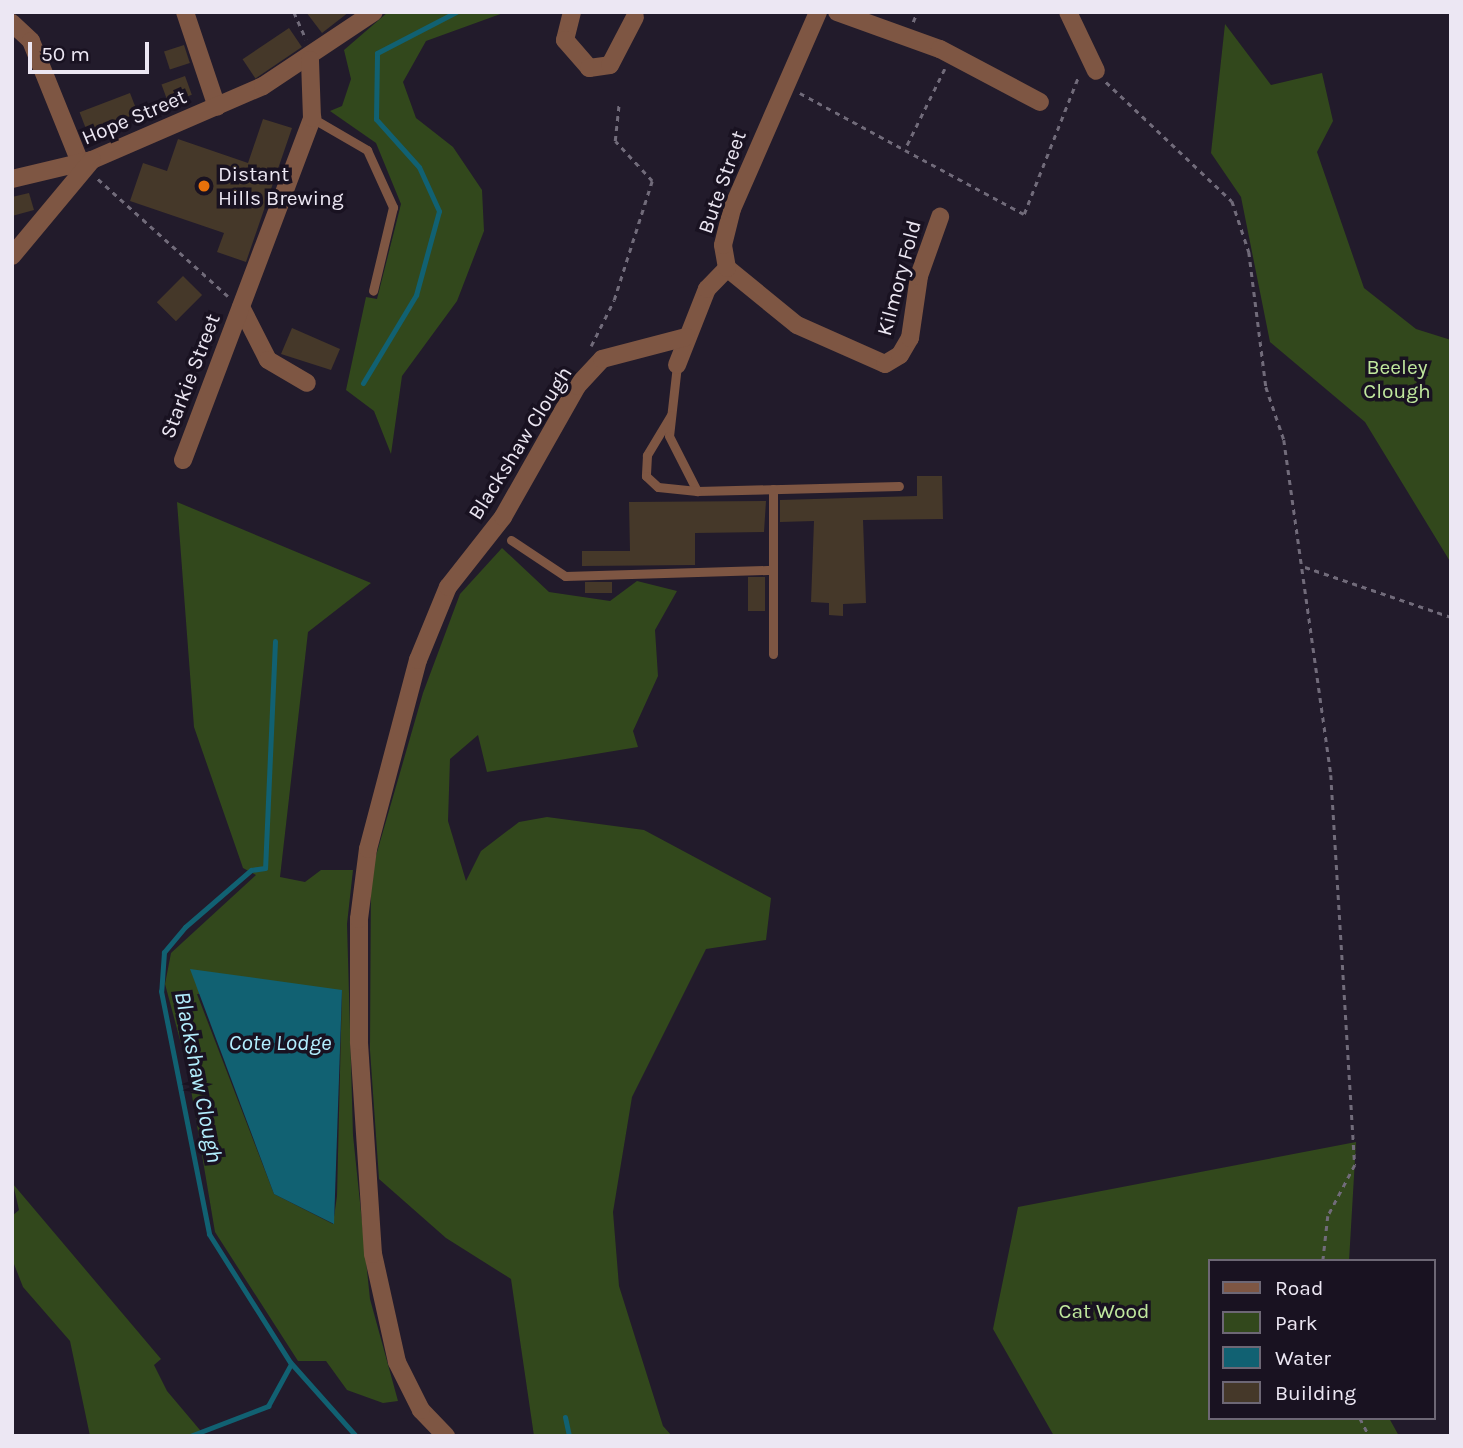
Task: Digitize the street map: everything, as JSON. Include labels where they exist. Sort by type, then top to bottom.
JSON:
[{"type":"street","points":[[185,12],[217,107]]},
{"type":"street","name":"Hope Street","points":[[12,179],[87,165],[217,107],[313,58],[374,12]]},
{"type":"street","points":[[572,12],[565,40],[589,68],[610,65],[635,17]]},
{"type":"street","name":"Bute Street","points":[[727,268],[723,246],[732,209],[783,84],[818,12]]},
{"type":"street","points":[[837,12],[951,55],[1040,103]]},
{"type":"street","points":[[1068,12],[1096,71]]},
{"type":"street","points":[[12,23],[31,41],[87,165],[12,256]]},
{"type":"street","points":[[312,118],[313,58]]},
{"type":"street","name":"Starkie Street","points":[[183,460],[312,118]]},
{"type":"street","name":"Kilmory Fold","points":[[727,268],[797,325],[885,364],[901,355],[910,338],[919,276],[940,217]]},
{"type":"street","points":[[677,365],[707,289],[727,268]]},
{"type":"street","points":[[241,307],[268,360],[307,383]]},
{"type":"street","name":"Blackshaw Clough","points":[[446,1436],[421,1410],[397,1362],[376,1276],[359,1041],[359,919],[368,849],[418,660],[448,587],[503,517],[577,386],[602,359],[686,337]]},
{"type":"lane","points":[[312,118],[367,150],[393,207],[373,291]]},
{"type":"lane","points":[[677,365],[669,436],[697,491]]},
{"type":"lane","points":[[671,415],[647,455],[646,476],[658,487],[697,491],[900,486]]},
{"type":"lane","points":[[772,654],[773,489]]},
{"type":"lane","points":[[511,540],[565,576],[773,570]]},
{"type":"path","points":[[294,12],[313,58]]},
{"type":"path","points":[[783,84],[1024,214],[1088,52]]},
{"type":"path","points":[[905,150],[951,55]]},
{"type":"path","points":[[1096,71],[1232,201],[1249,252],[1266,387],[1284,440],[1304,566],[1336,824],[1356,1164],[1328,1216],[1323,1259]]},
{"type":"path","points":[[588,355],[614,300],[652,181],[615,141],[619,104]]},
{"type":"path","points":[[87,165],[241,307]]},
{"type":"path","points":[[1304,566],[1451,617]]},
{"type":"path","points":[[1361,1420],[1369,1436]]},
{"type":"green space","points":[[388,12],[506,12],[426,41],[403,82],[416,118],[453,147],[482,190],[484,231],[457,301],[402,376],[391,454],[374,411],[346,390],[366,297],[377,299],[401,204],[376,143],[330,111],[342,106],[351,79],[344,50]]},
{"type":"green space","name":"Beeley Clough","points":[[1225,24],[1271,85],[1322,73],[1333,121],[1317,152],[1364,288],[1416,329],[1451,340],[1451,563],[1365,422],[1270,342],[1241,197],[1211,153]]},
{"type":"green space","points":[[177,502],[371,583],[308,632],[280,877],[305,882],[321,870],[353,870],[347,924],[353,1135],[370,1299],[398,1401],[383,1403],[347,1390],[326,1361],[298,1361],[215,1232],[187,1066],[165,984],[171,953],[256,875],[243,868],[194,727]],"holes":[[[342,990],[337,1196],[333,1224],[274,1194],[197,994]]]},
{"type":"green space","points":[[502,548],[549,592],[610,601],[637,581],[677,591],[655,630],[658,676],[633,731],[638,747],[487,772],[478,735],[450,759],[448,821],[466,881],[481,851],[519,822],[547,817],[644,830],[771,898],[766,940],[706,949],[632,1097],[613,1212],[619,1286],[663,1426],[672,1436],[534,1436],[511,1279],[446,1238],[379,1179],[370,1050],[371,873],[423,693],[460,594]]},
{"type":"green space","name":"Cat Wood","points":[[1356,1142],[1349,1259],[1208,1259],[1208,1420],[1390,1420],[1399,1436],[1054,1436],[993,1329],[1018,1207]]},
{"type":"green space","points":[[13,1184],[161,1359],[154,1365],[167,1391],[205,1436],[90,1436],[70,1341],[23,1287],[12,1259],[12,1216],[19,1210]]},
{"type":"water","name":"Cote Lodge","points":[[190,969],[342,990],[334,1224],[274,1194]]},
{"type":"building","points":[[306,12],[349,12],[322,33]]},
{"type":"building","points":[[289,28],[302,47],[255,78],[243,59]]},
{"type":"building","points":[[184,45],[190,63],[170,70],[164,51]]},
{"type":"building","points":[[185,76],[192,95],[168,103],[162,85]]},
{"type":"building","points":[[130,93],[139,117],[89,137],[80,112]]},
{"type":"building","name":"Distant Hills Brewing","points":[[263,119],[292,128],[246,262],[217,252],[224,233],[130,201],[143,163],[167,171],[178,139],[248,163]]},
{"type":"building","points":[[29,193],[34,210],[12,216],[12,197]]},
{"type":"building","points":[[183,276],[202,295],[176,321],[157,302]]},
{"type":"building","points":[[292,328],[340,349],[331,370],[281,354]]},
{"type":"building","points":[[917,476],[942,476],[943,519],[863,520],[866,603],[843,604],[843,616],[829,615],[829,603],[811,602],[814,521],[780,522],[780,500],[917,496]]},
{"type":"building","points":[[766,501],[764,532],[695,533],[695,565],[582,566],[582,551],[630,551],[629,502]]},
{"type":"building","points":[[748,577],[765,577],[765,611],[748,611]]},
{"type":"building","points":[[585,582],[612,582],[612,593],[585,593]]},
{"type":"waterway","name":"Blackshaw Clough","points":[[363,383],[416,295],[439,211],[419,167],[376,119],[377,53],[456,12]]},
{"type":"waterway","name":"Blackshaw Clough","points":[[275,641],[265,868],[251,870],[185,927],[164,952],[161,991],[209,1234],[290,1362],[356,1436]]},
{"type":"waterway","points":[[190,1436],[268,1406],[291,1364]]},
{"type":"waterway","points":[[565,1417],[569,1436]]},
{"type":"place","name":"Distant Hills Brewing","points":[[204,186]]}]
